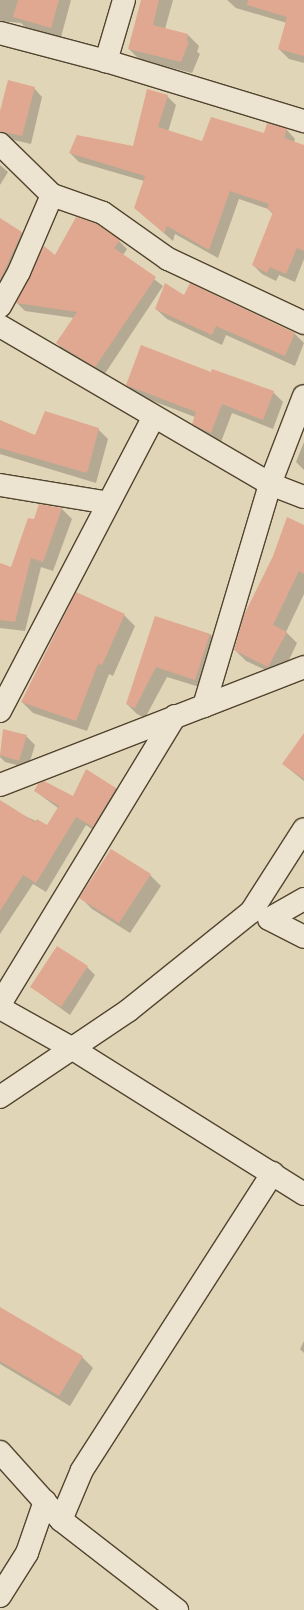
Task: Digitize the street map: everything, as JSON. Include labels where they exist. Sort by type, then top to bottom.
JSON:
[{"type":"street","points":[[106,61],[124,0]]},
{"type":"street","points":[[0,33],[106,61],[304,121]]},
{"type":"street","points":[[0,144],[52,195],[102,213],[168,259],[304,323]]},
{"type":"street","points":[[0,306],[19,272],[52,195]]},
{"type":"street","points":[[0,326],[154,418],[270,484],[304,497]]},
{"type":"street","points":[[204,706],[270,484],[304,396]]},
{"type":"street","points":[[0,711],[154,418]]},
{"type":"street","points":[[0,485],[109,502]]},
{"type":"street","points":[[0,785],[304,667]]},
{"type":"street","points":[[0,1004],[175,716]]},
{"type":"street","points":[[260,916],[304,829]]},
{"type":"street","points":[[0,1097],[73,1049],[260,916],[304,899]]},
{"type":"street","points":[[260,916],[304,937]]},
{"type":"street","points":[[0,1008],[73,1049],[273,1173],[304,1194]]},
{"type":"street","points":[[61,1520],[82,1470],[273,1173]]},
{"type":"street","points":[[0,1452],[61,1520],[177,1610]]},
{"type":"street","points":[[0,1596],[28,1553],[45,1501]]},
{"type":"building","points":[[18,0],[59,0],[51,28],[13,17]]},
{"type":"building","points":[[141,0],[159,0],[153,25],[188,34],[187,41],[189,42],[181,62],[128,49]]},
{"type":"building","points":[[248,0],[304,0],[304,56],[278,49],[287,17],[247,5]]},
{"type":"building","points":[[8,80],[35,87],[22,136],[0,131],[0,111]]},
{"type":"building","points":[[147,89],[168,95],[158,127],[202,141],[211,117],[264,133],[267,123],[287,129],[284,138],[304,145],[304,251],[297,248],[286,274],[270,267],[267,273],[252,265],[273,212],[267,209],[269,204],[230,191],[209,250],[167,226],[164,233],[134,208],[145,176],[69,153],[77,135],[133,146]]},
{"type":"building","points":[[76,217],[97,224],[120,240],[114,248],[156,277],[95,367],[56,343],[77,312],[16,303],[44,246],[55,255]]},
{"type":"building","points":[[0,218],[22,232],[0,280]]},
{"type":"building","points":[[165,283],[184,295],[190,283],[295,333],[285,356],[216,326],[212,335],[155,309]]},
{"type":"building","points":[[141,345],[211,372],[212,369],[274,391],[263,420],[222,404],[211,433],[192,424],[196,412],[126,385]]},
{"type":"building","points":[[45,411],[99,428],[87,473],[0,448],[0,420],[35,435]]},
{"type":"building","points":[[39,504],[62,508],[43,562],[31,558],[15,622],[0,620],[0,563],[11,567],[28,518],[34,519]]},
{"type":"building","points":[[287,517],[304,525],[304,574],[299,571],[273,625],[287,632],[268,667],[234,650],[244,615],[273,556]]},
{"type":"building","points":[[76,592],[125,614],[102,665],[98,664],[76,721],[21,702]]},
{"type":"building","points":[[155,616],[210,634],[195,680],[156,667],[135,708],[126,704]]},
{"type":"building","points":[[3,729],[27,735],[19,761],[0,755]]},
{"type":"building","points":[[304,733],[304,779],[282,764]]},
{"type":"building","points":[[86,769],[116,788],[93,827],[76,817],[36,883],[23,875],[0,911],[0,800],[35,822],[37,819],[47,825],[59,806],[34,791],[38,784],[44,781],[73,796]]},
{"type":"building","points":[[111,849],[151,874],[119,923],[79,898]]},
{"type":"building","points":[[57,946],[88,966],[61,1007],[30,987]]},
{"type":"building","points":[[0,1307],[83,1356],[59,1396],[0,1361]]}]
